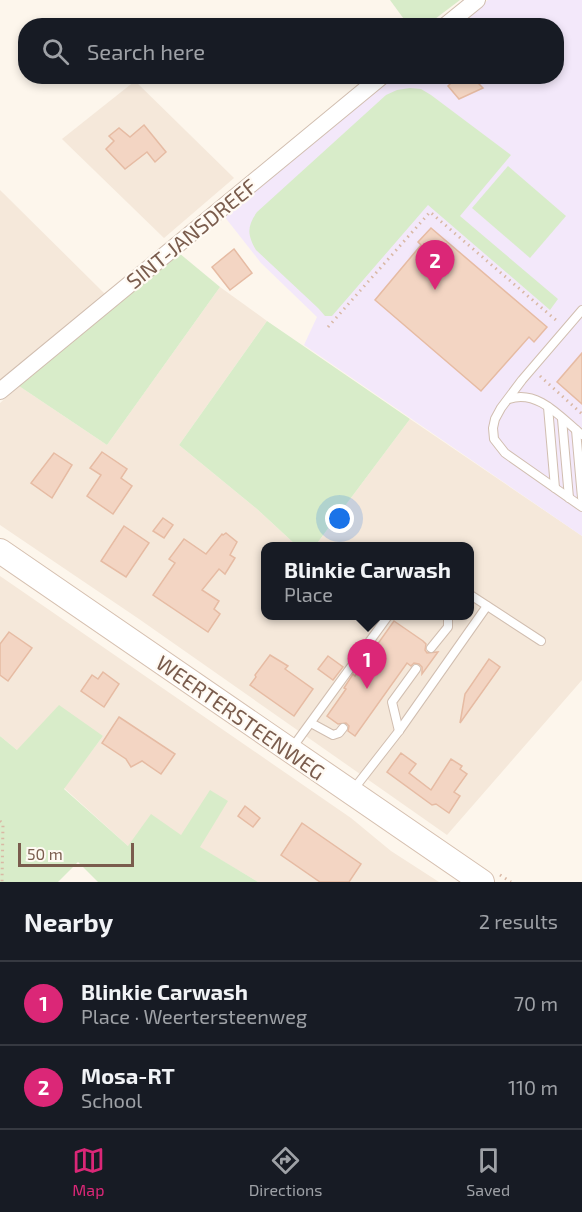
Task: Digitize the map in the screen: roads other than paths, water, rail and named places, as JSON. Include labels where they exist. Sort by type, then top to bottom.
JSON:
[{"type":"main road","name":"WEERTERSTEENWEG","points":[[0,551],[482,882]]},
{"type":"street","points":[[455,18],[477,0]]},
{"type":"street","name":"SINT-JANSDREEF","points":[[0,391],[372,84]]},
{"type":"lane","points":[[582,310],[522,380],[495,419],[493,428],[494,439],[498,447],[582,507]]},
{"type":"lane","points":[[508,399],[529,396],[539,400],[579,432],[582,498]]},
{"type":"lane","points":[[548,407],[555,488]]},
{"type":"lane","points":[[562,418],[569,498]]},
{"type":"lane","points":[[474,597],[541,642]]},
{"type":"lane","points":[[351,793],[399,731],[487,606]]},
{"type":"lane","points":[[289,751],[383,620]]},
{"type":"lane","points":[[431,648],[448,627],[448,620]]},
{"type":"lane","points":[[399,731],[392,702],[416,669]]},
{"type":"lane","points":[[311,723],[333,735],[338,734],[343,728]]},
{"type":"place","name":"Mosa-RT","points":[[435,290]]},
{"type":"place","name":"Blinkie Carwash","points":[[367,689]]}]
